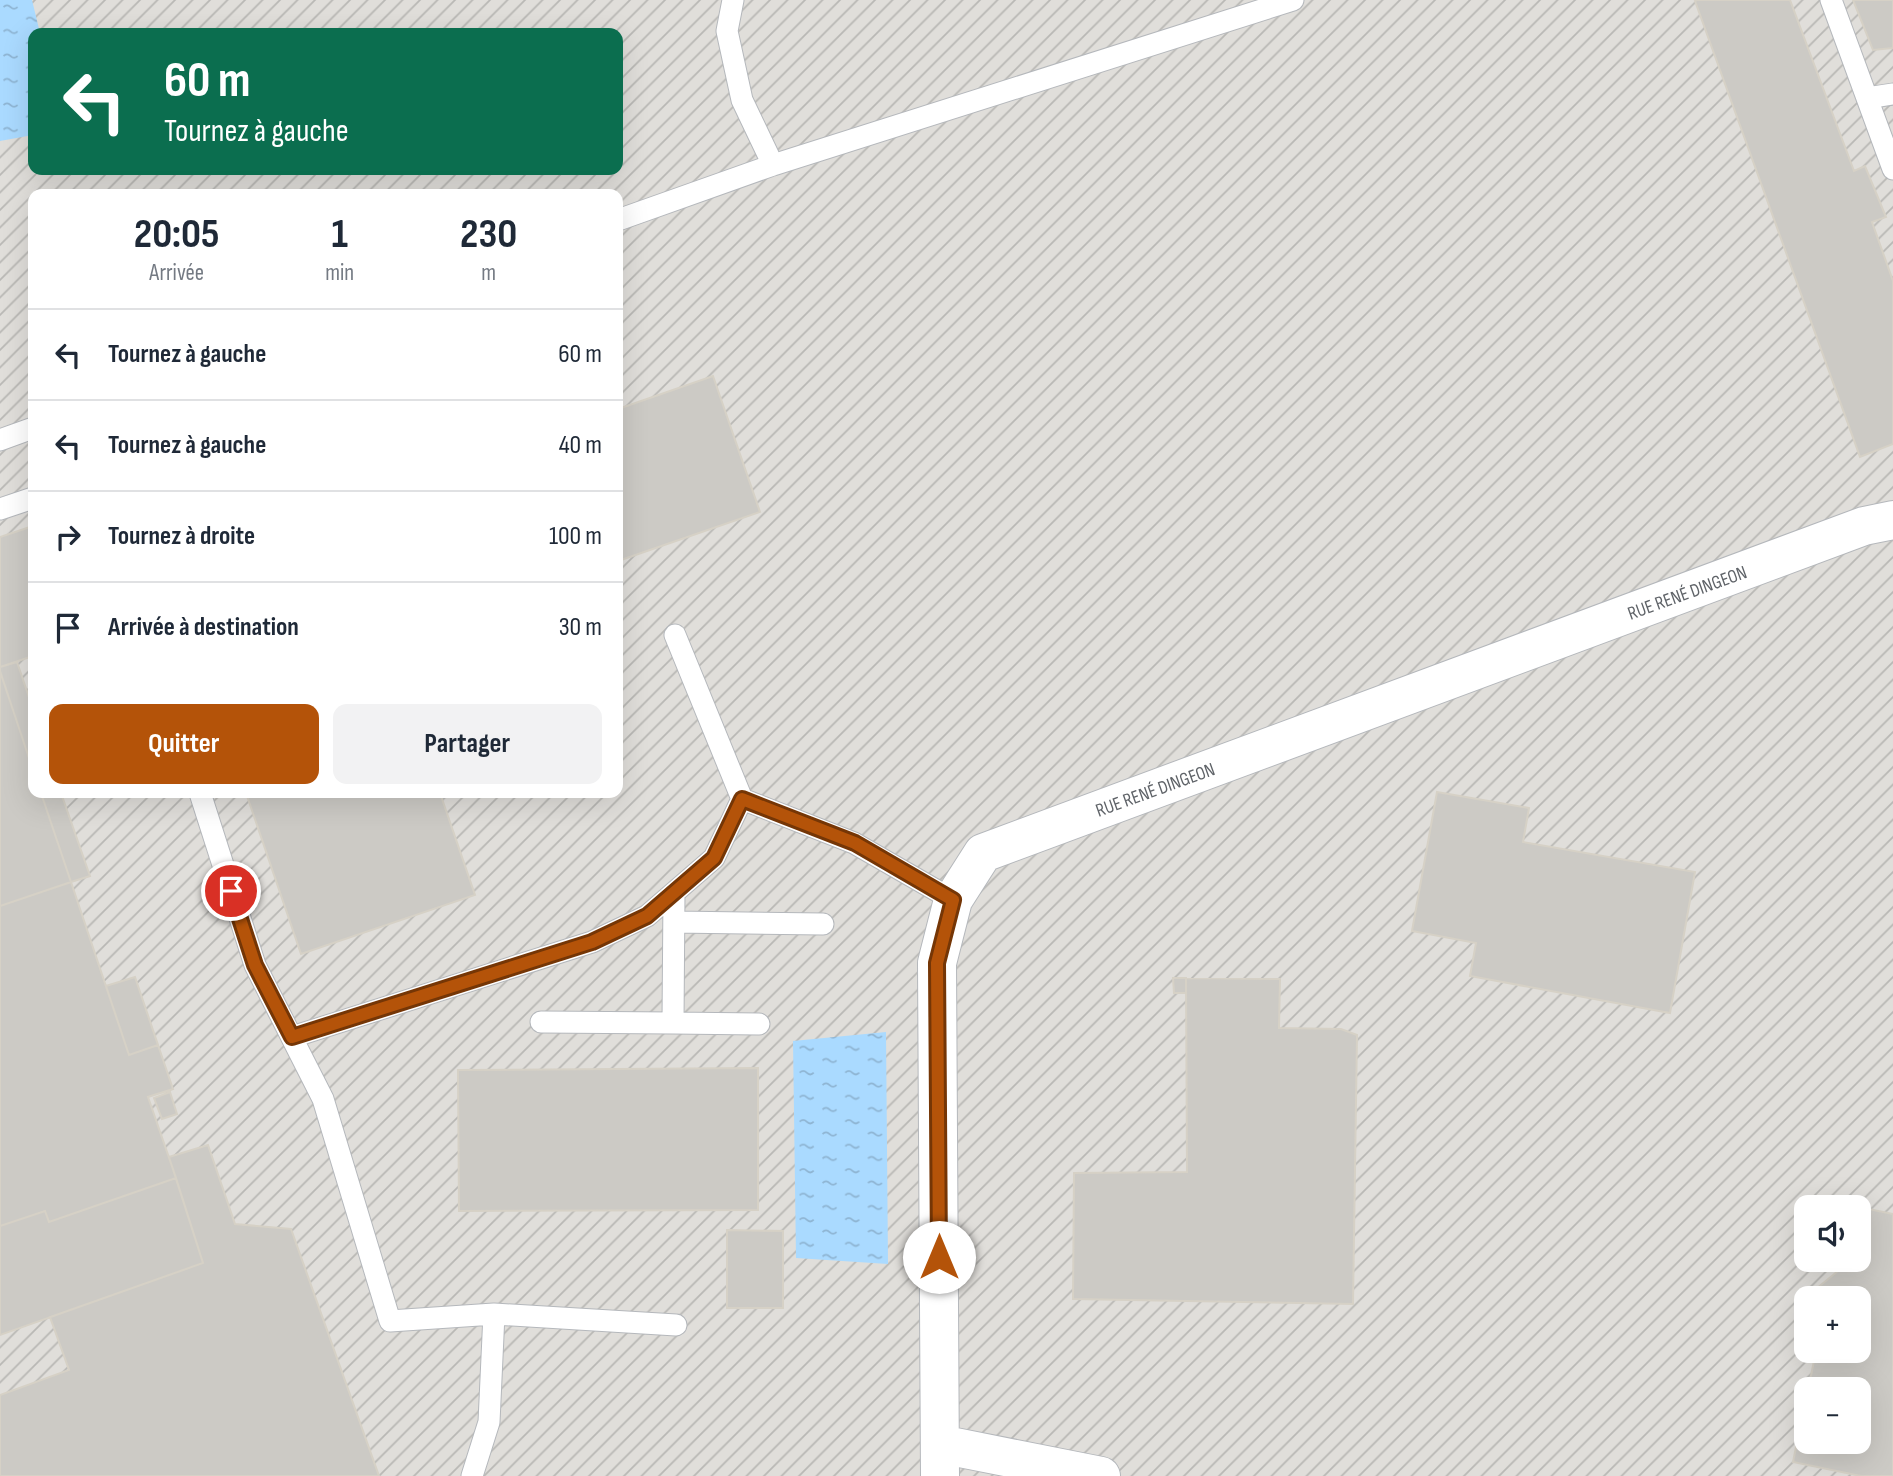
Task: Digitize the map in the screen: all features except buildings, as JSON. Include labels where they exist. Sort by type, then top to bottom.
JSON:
[{"type":"street","name":"RUE RENÉ DINGEON","points":[[1101,1476],[940,1460],[937,963],[953,900],[983,853],[1864,526],[1893,520]]},
{"type":"lane","points":[[733,0],[727,31],[742,100],[773,165]]},
{"type":"lane","points":[[623,218],[773,165],[1293,0]]},
{"type":"lane","points":[[1831,0],[1893,169]]},
{"type":"lane","points":[[1867,98],[1893,94]]},
{"type":"lane","points":[[0,440],[28,430]]},
{"type":"lane","points":[[0,509],[28,500]]},
{"type":"lane","points":[[675,635],[742,799],[855,843],[953,900]]},
{"type":"lane","points":[[202,798],[255,965],[323,1099],[390,1321],[494,1314],[676,1325]]},
{"type":"lane","points":[[292,1037],[592,942],[647,916],[714,858],[742,799]]},
{"type":"lane","points":[[673,1023],[674,893]]},
{"type":"lane","points":[[674,922],[823,924]]},
{"type":"lane","points":[[541,1022],[759,1024]]},
{"type":"lane","points":[[472,1476],[489,1422],[494,1314]]},
{"type":"shaded area","points":[[0,0],[1893,0],[1893,1476],[0,1476]]},
{"type":"water","points":[[0,0],[32,0],[39,28],[28,28],[28,136],[0,141]]},
{"type":"water","points":[[886,1032],[888,1264],[796,1258],[793,1041]]},
{"type":"route","points":[[231,891],[255,965],[292,1037],[592,942],[647,916],[714,858],[742,799],[855,843],[953,900],[937,963],[939,1257]]}]
